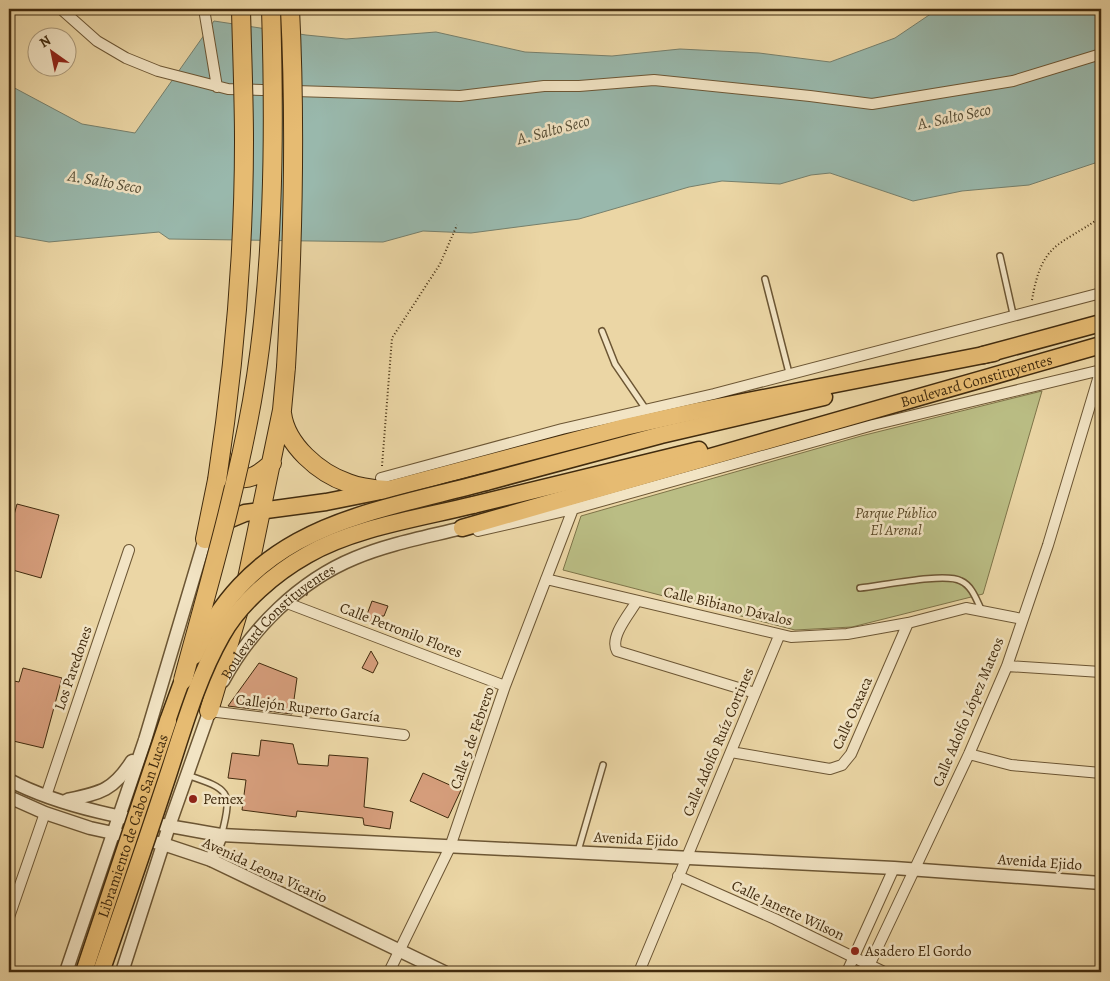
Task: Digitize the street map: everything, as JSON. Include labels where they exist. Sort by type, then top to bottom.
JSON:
[{"type":"highway","points":[[204,539],[217,480],[234,351],[244,142],[241,9]]},
{"type":"highway","points":[[183,680],[226,525],[252,399],[267,270],[273,138],[271,9]]},
{"type":"highway","points":[[209,711],[243,595],[282,410],[294,231],[293,64],[290,9]]},
{"type":"highway","name":"Boulevard Constituyentes","points":[[994,353],[1101,323]]},
{"type":"highway","name":"Boulevard Constituyentes","points":[[851,417],[1101,345]]},
{"type":"highway","points":[[204,539],[214,527],[226,519],[245,512],[326,502],[383,484],[625,427],[697,411],[994,353]]},
{"type":"highway","name":"Libramiento de Cabo San Lucas","points":[[84,972],[183,680],[198,646],[231,595],[257,568],[282,550],[315,531],[335,524],[486,482],[661,435],[824,397],[994,353]]},
{"type":"highway","points":[[282,410],[284,421],[292,438],[316,466],[346,483],[383,484]]},
{"type":"highway","points":[[101,972],[187,718],[210,657],[223,633],[244,607],[281,573],[306,555],[337,541],[611,470],[851,417]]},
{"type":"highway","points":[[462,528],[851,417]]},
{"type":"highway","points":[[221,454],[231,472],[243,478],[253,478],[272,463]]},
{"type":"street","points":[[61,9],[97,42],[126,58],[158,71],[217,87],[284,92],[460,96],[544,86],[654,80],[872,104],[1013,81],[1101,54]]},
{"type":"street","points":[[204,9],[217,87]]},
{"type":"street","points":[[383,484],[645,408],[714,394],[1013,314],[1101,293]]},
{"type":"street","points":[[462,528],[464,531],[470,532],[573,509],[854,429],[1101,369]]},
{"type":"street","name":"Calle Adolfo López Mateos","points":[[868,969],[913,869],[969,754],[1007,666],[1097,394],[1101,369]]},
{"type":"street","name":"Calle 5 de Febrero","points":[[389,972],[450,847],[505,686],[573,509]]},
{"type":"street","name":"Boulevard Constituyentes","points":[[122,972],[169,826],[209,711],[227,673],[247,643],[287,603],[332,569],[356,557],[462,528]]},
{"type":"street","points":[[66,972],[146,734],[204,539]]},
{"type":"street","name":"Los Paredones","points":[[46,796],[129,550]]},
{"type":"street","name":"Calle Bibiano Dávalos","points":[[546,579],[779,636],[820,637],[908,623],[950,611],[981,609],[1022,619]]},
{"type":"street","points":[[637,601],[616,638],[617,651],[755,693]]},
{"type":"street","name":"Calle Petronilo Flores","points":[[287,603],[505,686]]},
{"type":"street","name":"Calle Oaxaca","points":[[731,752],[830,769],[842,765],[851,754],[908,623]]},
{"type":"street","name":"Calle Adolfo Ruíz Cortines","points":[[639,972],[779,636]]},
{"type":"street","points":[[1007,666],[1101,672]]},
{"type":"street","name":"Callejón Ruperto García","points":[[209,711],[404,736]]},
{"type":"street","points":[[146,734],[151,747],[157,754],[165,758],[182,757],[198,745]]},
{"type":"street","points":[[64,800],[104,792],[115,784],[124,775],[146,734]]},
{"type":"street","points":[[969,754],[1030,768],[1101,773]]},
{"type":"street","points":[[9,780],[46,796],[118,817],[169,826]]},
{"type":"street","name":"Avenida Leona Vicario","points":[[9,797],[45,813],[112,834],[163,844],[210,860],[444,972]]},
{"type":"street","points":[[9,917],[45,813]]},
{"type":"street","name":"Avenida Ejido","points":[[169,826],[221,835],[913,869],[1101,883]]},
{"type":"street","points":[[210,860],[221,835]]},
{"type":"street","points":[[98,875],[112,864],[131,862],[144,872],[148,891]]},
{"type":"street","points":[[847,972],[894,868]]},
{"type":"street","name":"Calle Janette Wilson","points":[[678,876],[854,957],[868,969],[884,972]]},
{"type":"lane","points":[[1000,256],[1013,314]]},
{"type":"lane","points":[[766,279],[789,373]]},
{"type":"lane","points":[[602,331],[615,364],[645,408]]},
{"type":"lane","points":[[860,588],[943,577],[960,579],[967,584],[981,609]]},
{"type":"lane","points":[[578,853],[603,765]]},
{"type":"lane","points":[[187,775],[219,787],[225,794],[228,808],[221,835]]},
{"type":"path","points":[[1031,310],[1036,275],[1043,259],[1055,246],[1101,217]]},
{"type":"path","points":[[383,484],[392,338],[440,264],[457,225]]},
{"type":"green space","name":"Parque Público El Arenal","points":[[1042,391],[983,594],[852,627],[795,630],[563,570],[581,516],[861,436]]},
{"type":"water","name":"A. Salto Seco","points":[[938,9],[1101,9],[1101,161],[1029,185],[962,191],[913,201],[830,173],[811,175],[780,184],[722,181],[689,187],[579,219],[471,233],[423,231],[383,242],[169,239],[159,232],[49,242],[9,235],[9,85],[82,124],[135,133],[214,21],[346,39],[436,32],[525,52],[612,56],[680,49],[759,53],[830,62],[895,38]]},
{"type":"building","points":[[17,504],[59,515],[41,578],[9,569],[9,533]]},
{"type":"building","points":[[372,601],[388,606],[384,616],[378,616],[375,624],[365,620]]},
{"type":"building","points":[[371,651],[378,663],[373,673],[362,668]]},
{"type":"building","points":[[259,663],[297,678],[292,714],[228,706]]},
{"type":"building","points":[[23,668],[62,678],[43,748],[9,740],[9,680],[19,682]]},
{"type":"building","points":[[261,740],[293,744],[298,764],[328,766],[329,755],[368,758],[364,807],[393,812],[390,829],[364,825],[363,818],[297,811],[296,817],[242,810],[246,780],[228,778],[232,753],[259,756]]},
{"type":"building","points":[[423,773],[461,790],[448,818],[410,801]]},
{"type":"place","name":"Pemex","points":[[193,799]]},
{"type":"place","name":"Asadero El Gordo","points":[[855,951]]}]
